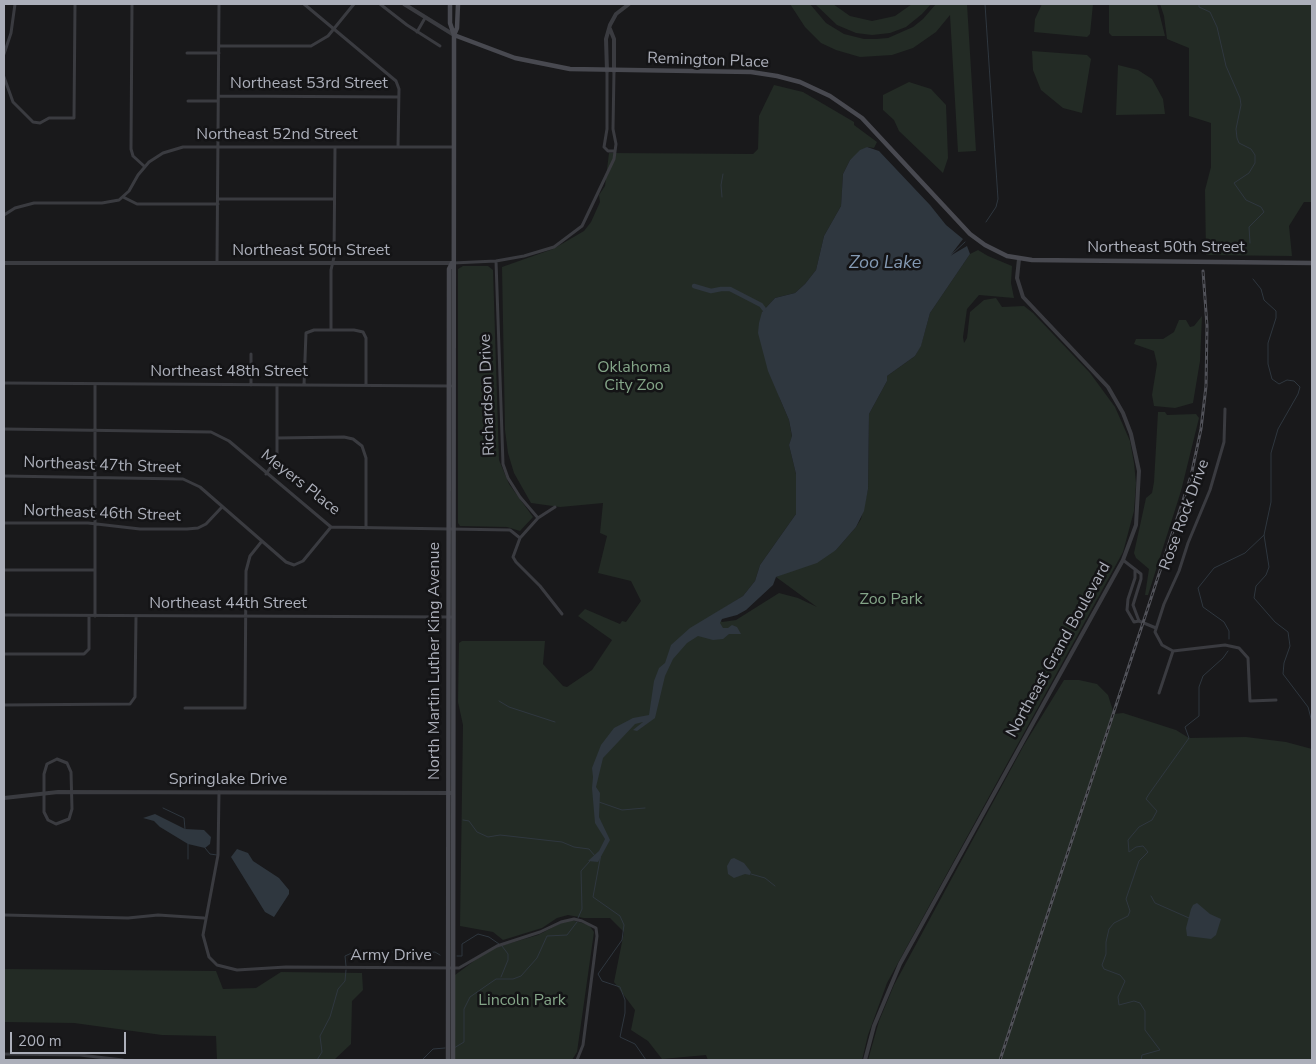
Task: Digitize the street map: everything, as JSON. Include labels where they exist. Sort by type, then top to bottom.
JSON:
[{"type":"main road","name":"North Martin Luther King Avenue","points":[[448,1060],[454,269],[452,263],[454,35],[450,23],[450,4]]},
{"type":"main road","name":"North Martin Luther King Avenue","points":[[454,35],[457,28],[458,4]]},
{"type":"main road","name":"Remington Place","points":[[454,35],[502,54],[545,65],[607,71],[752,72],[783,77],[815,88],[840,102],[869,124],[977,240],[1000,254],[1019,259]]},
{"type":"main road","name":"Northeast 50th Street","points":[[1019,259],[1312,263]]},
{"type":"main road","name":"North Martin Luther King Avenue","points":[[450,969],[452,1060]]},
{"type":"street","points":[[4,54],[11,33],[15,4]]},
{"type":"street","points":[[4,77],[13,102],[31,121],[37,123],[49,118],[74,118],[75,4]]},
{"type":"street","points":[[132,4],[131,149],[133,156],[144,166]]},
{"type":"street","points":[[217,263],[219,4]]},
{"type":"street","points":[[304,4],[394,79],[398,86],[399,97],[398,147]]},
{"type":"street","points":[[219,46],[311,46],[320,42],[354,4]]},
{"type":"street","points":[[380,4],[417,32],[440,46]]},
{"type":"street","points":[[404,4],[454,35]]},
{"type":"street","points":[[615,151],[608,151],[604,147],[607,129],[606,39],[613,18],[629,4]]},
{"type":"street","points":[[417,32],[425,18]]},
{"type":"street","points":[[610,29],[614,39],[614,71]]},
{"type":"street","points":[[187,53],[219,53]]},
{"type":"street","name":"Northeast 50th Street","points":[[4,263],[452,263],[496,261],[554,247],[582,226],[595,203],[602,182],[611,168],[615,151],[614,71]]},
{"type":"street","name":"Northeast 53rd Street","points":[[188,101],[399,97]]},
{"type":"street","points":[[331,330],[335,147]]},
{"type":"street","name":"Northeast 52nd Street","points":[[123,197],[144,166],[156,157],[177,148],[454,147]]},
{"type":"street","points":[[4,215],[15,208],[34,203],[109,202],[123,197],[137,204],[218,204]]},
{"type":"street","points":[[218,199],[334,198]]},
{"type":"street","name":"Northeast Grand Boulevard","points":[[865,1060],[874,1026],[900,964],[1123,560],[1136,525],[1139,471],[1131,434],[1123,413],[1108,387],[1023,297],[1017,278],[1019,259]]},
{"type":"street","name":"Richardson Drive","points":[[496,261],[503,464],[508,478],[538,518]]},
{"type":"street","points":[[304,385],[306,333],[314,330],[360,330],[364,333],[366,343],[366,386]]},
{"type":"street","points":[[251,354],[251,385]]},
{"type":"street","name":"Northeast 48th Street","points":[[4,383],[452,386]]},
{"type":"street","points":[[95,384],[95,616]]},
{"type":"street","points":[[266,474],[276,458],[277,385]]},
{"type":"street","name":"Rose Rock Drive","points":[[1156,628],[1210,490],[1224,442],[1225,408]]},
{"type":"street","name":"Meyers Place","points":[[4,429],[211,432],[229,441],[331,527],[503,529],[510,530],[520,538]]},
{"type":"street","points":[[277,438],[344,437],[362,446],[366,458],[366,528]]},
{"type":"street","name":"Northeast 47th Street","points":[[4,476],[95,476],[183,479],[200,487],[286,562],[297,565],[331,527]]},
{"type":"street","name":"Northeast 46th Street","points":[[4,523],[95,524],[140,529],[198,528],[206,524],[222,507]]},
{"type":"street","points":[[555,507],[538,518],[520,538],[513,557],[562,614]]},
{"type":"street","points":[[184,708],[245,708],[247,566],[250,556],[263,541]]},
{"type":"street","points":[[1123,560],[1140,571],[1141,579],[1133,605],[1139,621]]},
{"type":"street","points":[[1135,569],[1135,578],[1127,604],[1130,617],[1134,622],[1139,621],[1156,628],[1158,640],[1173,651],[1224,645],[1240,648],[1247,654],[1248,658],[1250,701],[1276,700]]},
{"type":"street","points":[[4,570],[95,570]]},
{"type":"street","points":[[1135,578],[1141,579]]},
{"type":"street","points":[[1133,586],[1138,588]]},
{"type":"street","points":[[1127,604],[1133,605]]},
{"type":"street","name":"Northeast 44th Street","points":[[4,615],[450,617]]},
{"type":"street","points":[[4,654],[84,654],[88,649],[89,616]]},
{"type":"street","points":[[4,705],[121,706],[130,704],[134,700],[136,617]]},
{"type":"street","points":[[1159,693],[1173,651]]},
{"type":"street","points":[[57,759],[62,760],[70,767],[71,792],[69,819],[66,822],[56,824],[46,817],[44,793],[44,769],[47,764],[57,759]]},
{"type":"street","name":"Springlake Drive","points":[[4,798],[71,792],[450,793]]},
{"type":"street","name":"Army Drive","points":[[219,792],[217,862],[204,918],[203,935],[209,957],[217,965],[229,970],[286,968],[459,968],[503,943],[574,919],[582,921],[596,928],[597,936],[581,1054],[577,1060]]},
{"type":"street","points":[[4,916],[97,916],[110,918],[158,915],[204,918]]},
{"type":"street","points":[[4,1054],[88,1056],[123,1060]]},
{"type":"green space","points":[[790,4],[810,4],[826,23],[844,34],[864,39],[876,39],[888,38],[913,27],[936,4],[967,4],[976,151],[958,152],[950,15],[936,32],[913,48],[892,55],[860,57],[836,50],[821,43],[805,27]]},
{"type":"green space","points":[[815,4],[833,4],[850,16],[872,21],[895,16],[912,4],[931,4],[906,27],[890,33],[872,35],[856,33],[837,25]]},
{"type":"green space","points":[[1042,4],[1093,4],[1090,34],[1087,37],[1034,32],[1035,19]]},
{"type":"green space","points":[[1109,4],[1157,4],[1165,36],[1112,36],[1109,33]]},
{"type":"green space","points":[[1160,4],[1312,4],[1312,202],[1304,202],[1289,226],[1292,256],[1206,255],[1205,190],[1211,167],[1211,123],[1189,116],[1189,48],[1167,39],[1164,16]]},
{"type":"green space","points":[[1032,51],[1087,55],[1091,59],[1082,113],[1063,108],[1041,90],[1033,70]]},
{"type":"green space","points":[[1118,65],[1138,70],[1152,79],[1163,99],[1165,114],[1116,115]]},
{"type":"green space","points":[[909,82],[931,89],[946,105],[948,158],[943,173],[899,131],[894,120],[883,110],[883,95]]},
{"type":"green space","points":[[774,85],[803,92],[854,122],[854,125],[877,142],[874,148],[867,147],[850,160],[843,174],[841,206],[824,236],[816,270],[795,293],[775,298],[762,312],[780,399],[789,420],[792,437],[789,445],[796,474],[796,514],[760,565],[755,581],[743,596],[713,615],[722,622],[736,620],[779,593],[798,598],[817,607],[776,577],[836,550],[861,519],[868,489],[869,414],[887,381],[887,376],[915,356],[921,345],[930,313],[970,254],[978,250],[1012,266],[1011,283],[1014,298],[979,295],[967,309],[963,337],[964,343],[967,338],[970,312],[984,300],[996,298],[1002,307],[1024,306],[1033,313],[1090,373],[1115,407],[1130,441],[1136,483],[1134,511],[1123,552],[887,983],[868,1035],[862,1060],[708,1060],[706,1055],[662,1059],[648,1041],[631,1030],[635,1010],[614,982],[624,932],[610,918],[584,918],[568,915],[557,918],[542,928],[503,940],[493,932],[460,926],[463,725],[458,702],[459,643],[462,641],[545,641],[543,664],[563,686],[567,687],[592,670],[612,640],[578,616],[585,609],[620,624],[622,621],[626,622],[641,601],[631,581],[598,573],[607,536],[600,533],[603,503],[560,507],[531,503],[514,473],[508,453],[505,430],[502,267],[553,249],[584,231],[591,222],[600,202],[599,195],[605,186],[609,153],[753,154],[758,149],[759,116]]},
{"type":"green space","points":[[463,266],[488,266],[493,270],[499,460],[509,484],[533,517],[520,531],[507,527],[460,526],[458,523],[458,269]]},
{"type":"green space","points":[[1202,316],[1200,361],[1193,403],[1175,408],[1154,406],[1152,395],[1157,364],[1154,351],[1134,344],[1136,339],[1163,339],[1174,332],[1179,320],[1186,320],[1190,327],[1194,326]]},
{"type":"green space","points":[[1158,412],[1165,412],[1167,415],[1196,414],[1199,418],[1181,491],[1148,595],[1145,595],[1149,569],[1136,558],[1134,553],[1146,498],[1152,493],[1154,482]]},
{"type":"green space","points":[[1064,680],[1079,680],[1097,684],[1108,695],[1114,714],[1123,713],[1176,730],[1189,738],[1246,737],[1286,742],[1312,749],[1312,1060],[868,1060],[879,1021],[894,985],[1024,745]]},
{"type":"green space","name":"Lincoln Park","points":[[572,920],[589,925],[594,932],[577,1052],[572,1060],[455,1060],[455,975],[490,949],[538,935],[561,923]]},
{"type":"green space","points":[[4,969],[216,971],[223,989],[256,988],[281,972],[362,973],[363,990],[352,1001],[351,1044],[334,1060],[217,1060],[216,1036],[162,1035],[74,1023],[4,1022]]},
{"type":"water","name":"Zoo Lake","points":[[867,147],[879,151],[930,205],[946,225],[963,239],[950,256],[967,246],[970,254],[930,313],[921,346],[915,356],[887,376],[887,381],[869,414],[868,489],[864,511],[856,527],[836,550],[817,563],[776,577],[773,585],[746,610],[737,615],[722,619],[720,623],[723,628],[728,628],[732,625],[737,627],[741,634],[729,634],[723,639],[713,640],[698,636],[687,643],[673,659],[665,676],[655,718],[637,731],[633,730],[643,722],[635,724],[603,758],[596,787],[600,793],[599,817],[610,840],[598,862],[588,861],[599,851],[605,839],[595,823],[592,788],[592,768],[601,745],[614,728],[633,718],[649,715],[654,681],[659,668],[665,663],[671,645],[690,628],[743,596],[755,581],[760,565],[796,514],[796,474],[789,445],[792,436],[789,420],[768,371],[758,333],[759,323],[762,312],[775,298],[795,293],[816,270],[824,236],[841,206],[843,174],[850,160],[860,150]]},
{"type":"water","points":[[155,814],[185,829],[204,830],[211,837],[210,844],[205,848],[188,844],[160,827],[154,821],[143,818]]},
{"type":"water","points":[[237,849],[248,853],[253,861],[279,878],[289,890],[289,894],[274,917],[265,912],[231,857]]},
{"type":"water","points":[[734,858],[744,863],[751,872],[750,875],[745,874],[734,878],[728,874],[727,866],[731,859]]},
{"type":"water","points":[[1197,903],[1210,914],[1221,919],[1216,935],[1211,939],[1187,936],[1186,928],[1191,909]]},
{"type":"waterway","points":[[985,4],[998,199],[996,207],[986,222]]},
{"type":"waterway","points":[[1199,4],[1199,7],[1210,12],[1217,27],[1226,66],[1240,98],[1241,105],[1236,129],[1237,138],[1239,143],[1251,149],[1255,155],[1255,163],[1249,173],[1234,183],[1246,200],[1261,207],[1264,212],[1249,227],[1250,243]]},
{"type":"waterway","points":[[722,197],[721,185],[723,174]]},
{"type":"waterway","points":[[950,256],[965,242]]},
{"type":"waterway","points":[[1253,279],[1261,289],[1264,300],[1276,311],[1276,318],[1268,343],[1268,364],[1272,379],[1279,384],[1287,380],[1294,381],[1300,387],[1278,429],[1271,453],[1271,502],[1264,535],[1269,567],[1266,575],[1256,586],[1254,598],[1275,622],[1288,632],[1290,646],[1284,663],[1283,674],[1308,707],[1312,722]]},
{"type":"waterway","points":[[694,286],[711,291],[730,289],[761,305],[764,309]]},
{"type":"waterway","points":[[1229,639],[1229,631],[1224,622],[1203,607],[1198,588],[1214,568],[1245,553],[1264,535]]},
{"type":"waterway","points":[[1141,1060],[1142,1055],[1160,1050],[1145,1030],[1145,1011],[1140,1003],[1134,1001],[1119,1005],[1118,997],[1125,981],[1120,975],[1104,969],[1102,965],[1106,954],[1106,942],[1109,929],[1114,923],[1128,916],[1130,911],[1126,899],[1139,861],[1148,852],[1143,846],[1136,847],[1129,852],[1128,840],[1139,827],[1152,820],[1157,811],[1146,799],[1189,738],[1185,727],[1199,716],[1199,687],[1203,676],[1228,651]]},
{"type":"waterway","points":[[499,701],[509,707],[555,722]]},
{"type":"waterway","points":[[599,802],[622,810],[645,808]]},
{"type":"waterway","points":[[163,808],[184,818],[185,829]]},
{"type":"waterway","points":[[463,820],[469,821],[477,832],[488,837],[500,835],[562,842],[574,847],[589,849],[595,856]]},
{"type":"waterway","points":[[188,844],[188,859]]},
{"type":"waterway","points":[[205,848],[210,854],[217,855]]},
{"type":"waterway","points":[[601,854],[593,897],[620,916],[624,925],[622,940],[598,974],[602,981],[620,987],[625,1000],[625,1013],[620,1037],[635,1044],[646,1060]]},
{"type":"waterway","points":[[578,918],[582,909],[581,871],[590,861]]},
{"type":"waterway","points":[[751,874],[765,878],[775,886]]},
{"type":"waterway","points":[[1151,896],[1155,903],[1189,918]]},
{"type":"waterway","points":[[454,1048],[464,1042],[464,1009],[470,997],[496,979],[513,979],[521,976],[537,958],[547,936],[567,935],[577,922]]},
{"type":"waterway","points":[[457,956],[462,956],[462,944],[478,934],[489,937],[499,944]]},
{"type":"waterway","points":[[501,977],[508,960],[508,954],[502,946]]},
{"type":"waterway","points":[[346,966],[345,956],[356,951],[393,952],[404,955],[435,952],[440,955]]},
{"type":"waterway","points":[[317,1060],[322,1052],[320,1036],[330,1017],[338,989],[345,981],[346,970]]},
{"type":"waterway","points":[[422,1060],[433,1049],[445,1048]]},
{"type":"railway","points":[[1000,1060],[1191,476],[1201,429],[1206,386],[1207,326],[1203,271]]},
{"type":"park label","name":"Oklahoma City Zoo","points":[[634,377]]},
{"type":"park label","name":"Zoo Park","points":[[891,600]]}]
